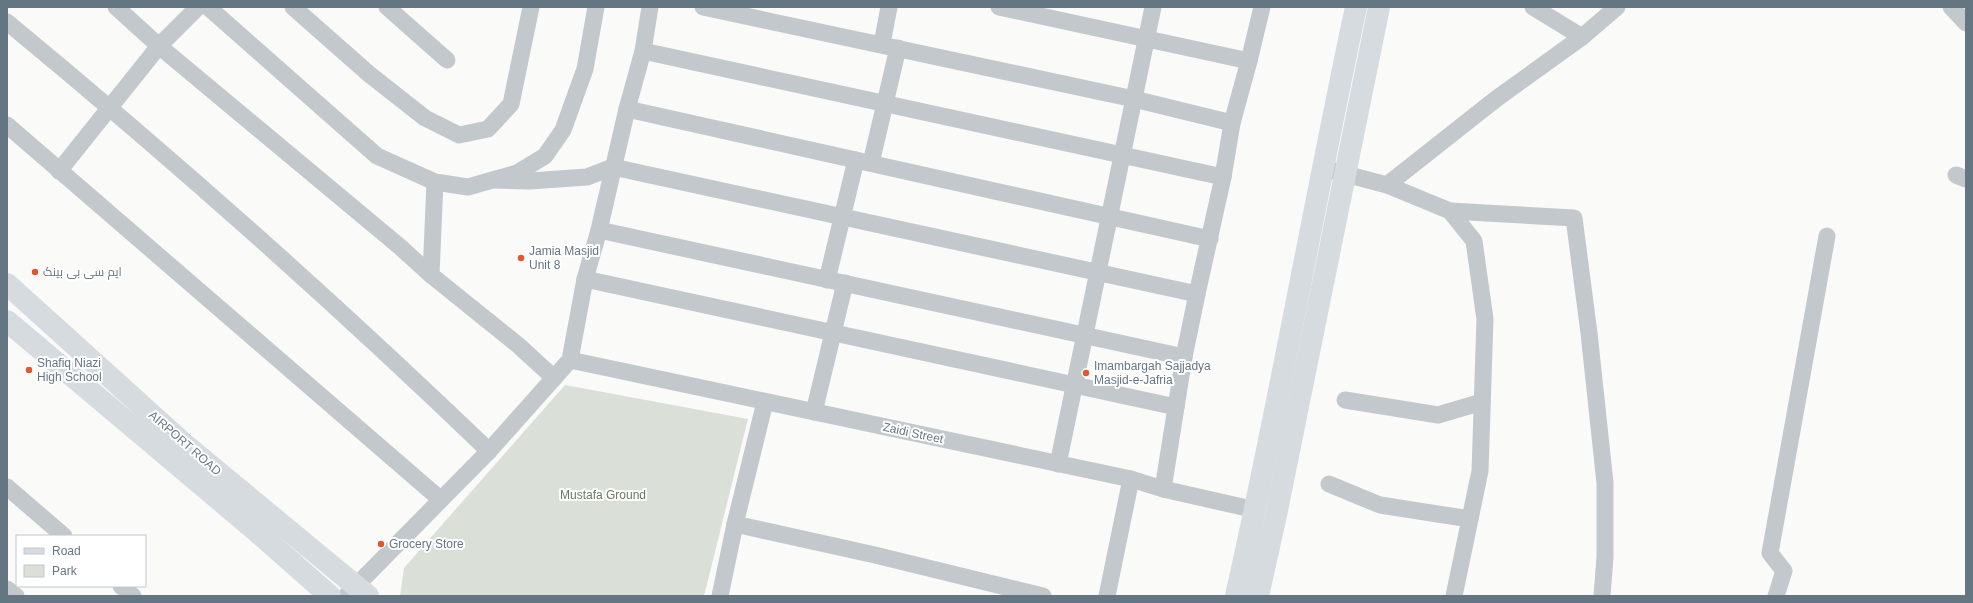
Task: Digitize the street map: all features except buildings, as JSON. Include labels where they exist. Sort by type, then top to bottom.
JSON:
[{"type":"main road","points":[[1236,596],[1256,510],[1322,168],[1356,7]]},
{"type":"main road","points":[[1258,596],[1278,507],[1344,174],[1379,7]]},
{"type":"main road","name":"AIRPORT ROAD","points":[[7,284],[183,443],[356,592]]},
{"type":"main road","name":"AIRPORT ROAD","points":[[7,321],[255,530],[330,596]]},
{"type":"street","points":[[116,7],[159,46],[393,241],[431,275],[518,345],[554,378]]},
{"type":"street","points":[[59,171],[111,108],[159,46],[198,7]]},
{"type":"street","points":[[208,7],[377,156],[435,182],[468,187],[517,173],[545,156],[563,130],[585,69],[596,7]]},
{"type":"street","points":[[293,7],[368,74],[418,113],[459,135],[488,129],[511,104],[531,7]]},
{"type":"street","points":[[387,7],[447,60]]},
{"type":"street","points":[[356,592],[440,499],[490,451],[570,360],[585,279],[599,230],[613,167],[643,51],[650,7]]},
{"type":"street","points":[[703,7],[1134,99],[1232,123]]},
{"type":"street","points":[[827,280],[842,217],[885,103],[890,46],[889,7]]},
{"type":"street","points":[[998,7],[1250,62]]},
{"type":"street","points":[[1058,464],[1153,7]]},
{"type":"street","points":[[1163,489],[1184,357],[1223,177],[1232,123],[1250,62],[1262,7]]},
{"type":"street","points":[[1533,7],[1582,38]]},
{"type":"street","points":[[1387,185],[1496,99],[1582,38],[1617,7]]},
{"type":"street","points":[[1951,7],[1966,23]]},
{"type":"street","points":[[7,22],[111,108],[393,359],[490,451]]},
{"type":"street","points":[[643,51],[1223,177]]},
{"type":"street","points":[[628,109],[1210,239]]},
{"type":"street","points":[[7,125],[440,499]]},
{"type":"street","points":[[493,180],[530,181],[587,177],[613,167],[1197,294]]},
{"type":"street","points":[[1322,168],[1387,185],[1450,211],[1574,218],[1589,333],[1604,483],[1605,557],[1602,596]]},
{"type":"street","points":[[431,275],[435,182]]},
{"type":"street","points":[[1450,211],[1474,241],[1485,319],[1480,472],[1454,596]]},
{"type":"street","points":[[599,230],[1184,357]]},
{"type":"street","points":[[1776,596],[1784,571],[1770,553],[1827,236]]},
{"type":"street","points":[[585,279],[1176,407]]},
{"type":"street","points":[[814,412],[845,284]]},
{"type":"street","name":"Zaidi Street","points":[[570,360],[1131,479],[1163,489],[1256,510]]},
{"type":"street","points":[[1345,400],[1438,415],[1482,402]]},
{"type":"street","points":[[720,596],[735,524],[765,402]]},
{"type":"street","points":[[1107,596],[1131,479]]},
{"type":"street","points":[[1329,484],[1380,505],[1470,519]]},
{"type":"street","points":[[7,487],[63,535]]},
{"type":"street","points":[[735,524],[875,555],[1043,596]]},
{"type":"street","points":[[122,587],[133,596]]},
{"type":"street","points":[[7,589],[16,596]]},
{"type":"green space","name":"Mustafa Ground","points":[[565,385],[748,419],[704,596],[400,596],[404,568]]},
{"type":"place","name":"Jamia Masjid Unit 8","points":[[521,258]]},
{"type":"place","name":"ایم سی بی بینک","points":[[35,272]]},
{"type":"place","name":"Shafiq Niazi High School","points":[[29,370]]},
{"type":"place","name":"Imambargah Sajjadya Masjid-e-Jafria","points":[[1086,373]]},
{"type":"place","name":"Grocery Store","points":[[381,544]]}]
